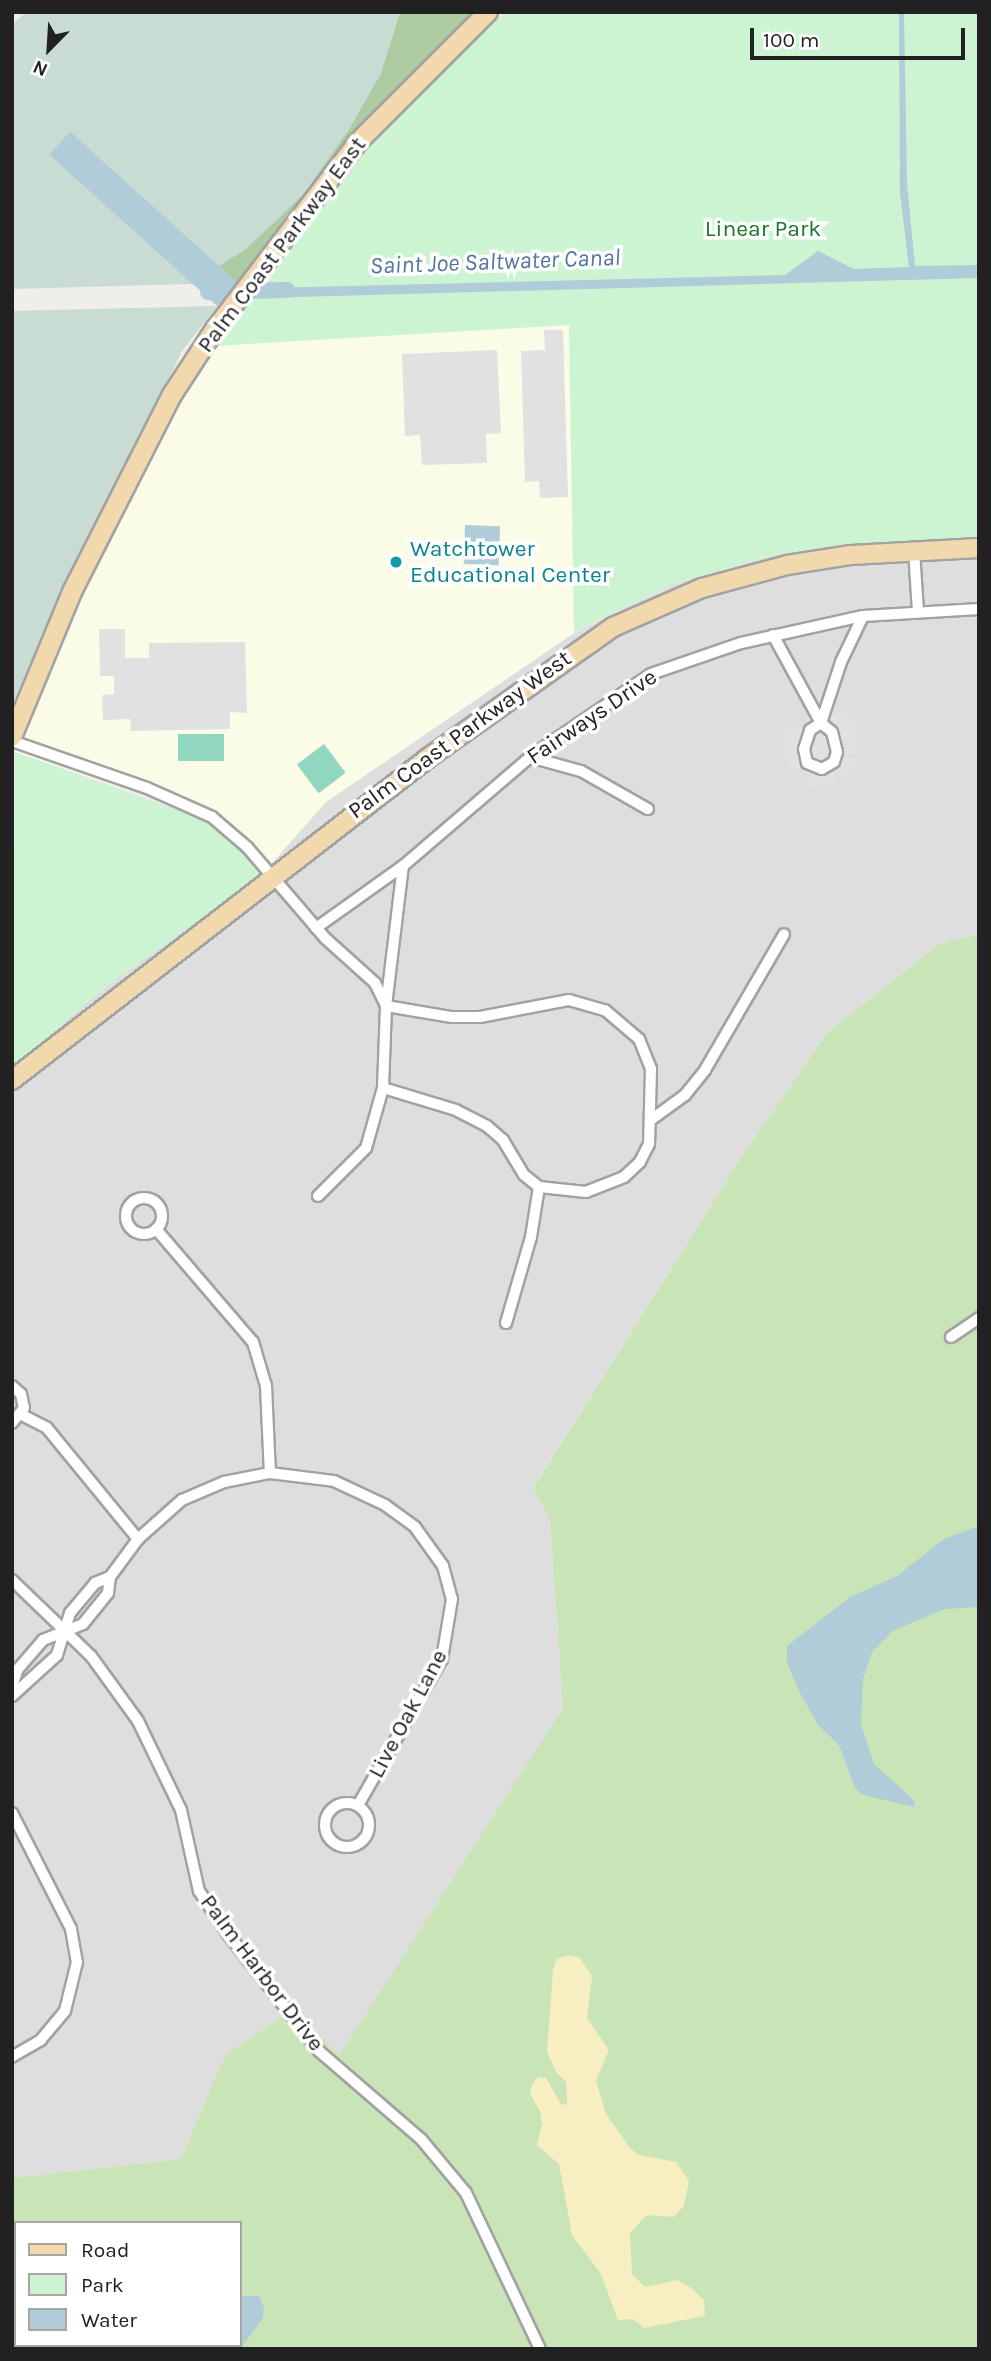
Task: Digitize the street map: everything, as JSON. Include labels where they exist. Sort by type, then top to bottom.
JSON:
[{"type":"main road","name":"Palm Coast Parkway East","points":[[12,739],[73,590],[172,395],[267,257],[358,142],[488,12]]},
{"type":"main road","name":"Palm Coast Parkway West","points":[[12,1080],[273,875],[571,653],[613,627],[728,579],[825,558],[979,548]]},
{"type":"street","points":[[914,551],[918,611]]},
{"type":"street","name":"Fairways Drive","points":[[316,928],[403,866],[530,757],[651,674],[773,635],[863,616],[976,609]]},
{"type":"street","points":[[773,635],[821,723],[841,662],[863,616]]},
{"type":"street","points":[[12,739],[201,811],[235,835],[273,875],[316,928],[375,983],[386,1006]]},
{"type":"street","points":[[530,757],[581,772],[648,809]]},
{"type":"street","points":[[318,1196],[366,1148],[383,1088],[386,1006],[403,866]]},
{"type":"street","points":[[652,1119],[685,1095],[705,1070],[784,934]]},
{"type":"street","points":[[383,1088],[456,1110],[487,1126],[503,1140],[524,1175],[539,1186],[575,1193],[615,1183],[640,1162],[649,1143],[652,1119],[645,1049],[618,1019],[594,1004],[553,1001],[466,1017],[386,1006]]},
{"type":"street","points":[[506,1323],[531,1237],[539,1186]]},
{"type":"street","points":[[156,1229],[253,1342],[266,1386],[270,1473]]},
{"type":"street","points":[[951,1337],[979,1318]]},
{"type":"street","points":[[12,1385],[24,1401],[22,1415],[12,1423]]},
{"type":"street","points":[[22,1415],[47,1428],[138,1539]]},
{"type":"street","name":"Live Oak Lane","points":[[66,1630],[83,1624],[108,1593],[110,1577],[159,1516],[192,1494],[224,1482],[270,1473],[334,1481],[385,1505],[430,1545],[449,1581],[452,1616],[442,1659],[358,1805]]},
{"type":"street","name":"Live Oak Lane","points":[[66,1630],[70,1613],[96,1583],[110,1577]]},
{"type":"street","name":"Palm Harbor Drive","points":[[12,1580],[66,1630],[104,1671],[148,1738],[185,1822],[194,1877],[217,1920],[319,2051],[421,2139],[451,2172],[486,2228],[540,2349]]},
{"type":"street","points":[[12,1686],[18,1669],[43,1640],[66,1630]]},
{"type":"street","points":[[12,1696],[57,1655],[66,1630]]},
{"type":"street","points":[[343,1803],[358,1805],[369,1822],[364,1838],[351,1846],[336,1844],[326,1832],[326,1817],[343,1803]]},
{"type":"street","points":[[12,1813],[71,1929],[77,1962],[65,2011],[41,2040],[12,2057]]},
{"type":"shaded area","points":[[400,12],[380,75],[350,128],[304,194],[246,249],[191,284],[12,289],[12,25],[24,14]]},
{"type":"shaded area","points":[[217,306],[182,351],[12,704],[12,311]]},
{"type":"shaded area","points":[[569,325],[574,633],[326,802],[263,873],[229,838],[174,805],[15,752],[80,593],[178,399],[213,346]]},
{"type":"shaded area","points":[[544,330],[563,330],[568,497],[540,498],[539,481],[525,482],[521,351],[545,350]]},
{"type":"shaded area","points":[[497,350],[501,433],[486,434],[487,463],[422,465],[420,435],[405,436],[402,354]]},
{"type":"shaded area","points":[[979,539],[979,934],[938,945],[827,1033],[741,1158],[533,1487],[550,1519],[563,1708],[339,2057],[295,2008],[225,2055],[181,2159],[12,2178],[12,1067],[99,992],[263,873],[326,802],[574,633],[672,585],[770,556],[845,546]]},
{"type":"shaded area","points":[[99,629],[125,629],[125,658],[149,658],[149,643],[245,642],[247,713],[230,712],[230,729],[131,731],[130,719],[103,720],[102,695],[114,694],[114,676],[100,676]]},
{"type":"shaded area","points":[[845,709],[856,729],[857,751],[843,755],[855,761],[848,775],[833,770],[837,784],[825,787],[824,777],[820,788],[805,786],[807,774],[802,768],[790,771],[786,763],[786,727],[802,731],[810,715],[830,717]]},
{"type":"green space","points":[[400,12],[478,12],[353,137],[238,283],[191,284],[304,194],[380,75]]},
{"type":"green space","name":"Linear Park","points":[[506,12],[979,12],[979,539],[845,546],[770,556],[672,585],[574,632],[569,325],[213,346],[336,183],[409,103]]},
{"type":"green space","points":[[178,734],[224,734],[224,761],[178,761]]},
{"type":"green space","points":[[324,744],[346,773],[319,793],[297,764]]},
{"type":"green space","points":[[15,752],[209,821],[263,873],[99,992],[12,1067]]},
{"type":"green space","points":[[979,934],[979,2349],[12,2349],[12,2178],[181,2159],[225,2055],[295,2008],[339,2056],[563,1708],[550,1519],[533,1488],[741,1158],[827,1033],[938,945]]},
{"type":"sand","points":[[569,1955],[579,1957],[592,1976],[587,2018],[609,2050],[596,2081],[606,2114],[630,2148],[639,2155],[676,2162],[689,2181],[684,2206],[674,2217],[647,2215],[630,2233],[632,2274],[645,2287],[677,2280],[690,2287],[704,2300],[705,2316],[644,2328],[633,2319],[618,2320],[601,2274],[572,2235],[559,2164],[537,2145],[542,2124],[540,2111],[530,2094],[538,2077],[546,2078],[561,2104],[567,2105],[566,2082],[556,2072],[547,2052],[553,1970],[557,1959]]},
{"type":"water","points":[[899,12],[904,12],[907,183],[915,266],[979,265],[979,278],[262,298],[268,288],[785,275],[818,251],[854,269],[909,267],[900,193]]},
{"type":"water","points":[[70,132],[238,283],[217,306],[49,155]]},
{"type":"water","points":[[465,525],[500,526],[499,565],[464,564]]},
{"type":"water","points":[[979,1526],[979,1607],[945,1609],[894,1630],[872,1652],[863,1679],[861,1724],[874,1764],[914,1800],[915,1807],[863,1795],[855,1788],[839,1745],[818,1725],[799,1691],[787,1663],[787,1646],[850,1597],[897,1576],[944,1539]]},
{"type":"water","points":[[242,2296],[259,2296],[264,2308],[263,2318],[242,2346]]},
{"type":"water","points":[[60,2347],[241,2347],[240,2349]]},
{"type":"waterway","name":"Saint Joe Saltwater Canal","points":[[208,292],[287,290]]},
{"type":"place","name":"Watchtower Educational Center","points":[[396,562]]}]
